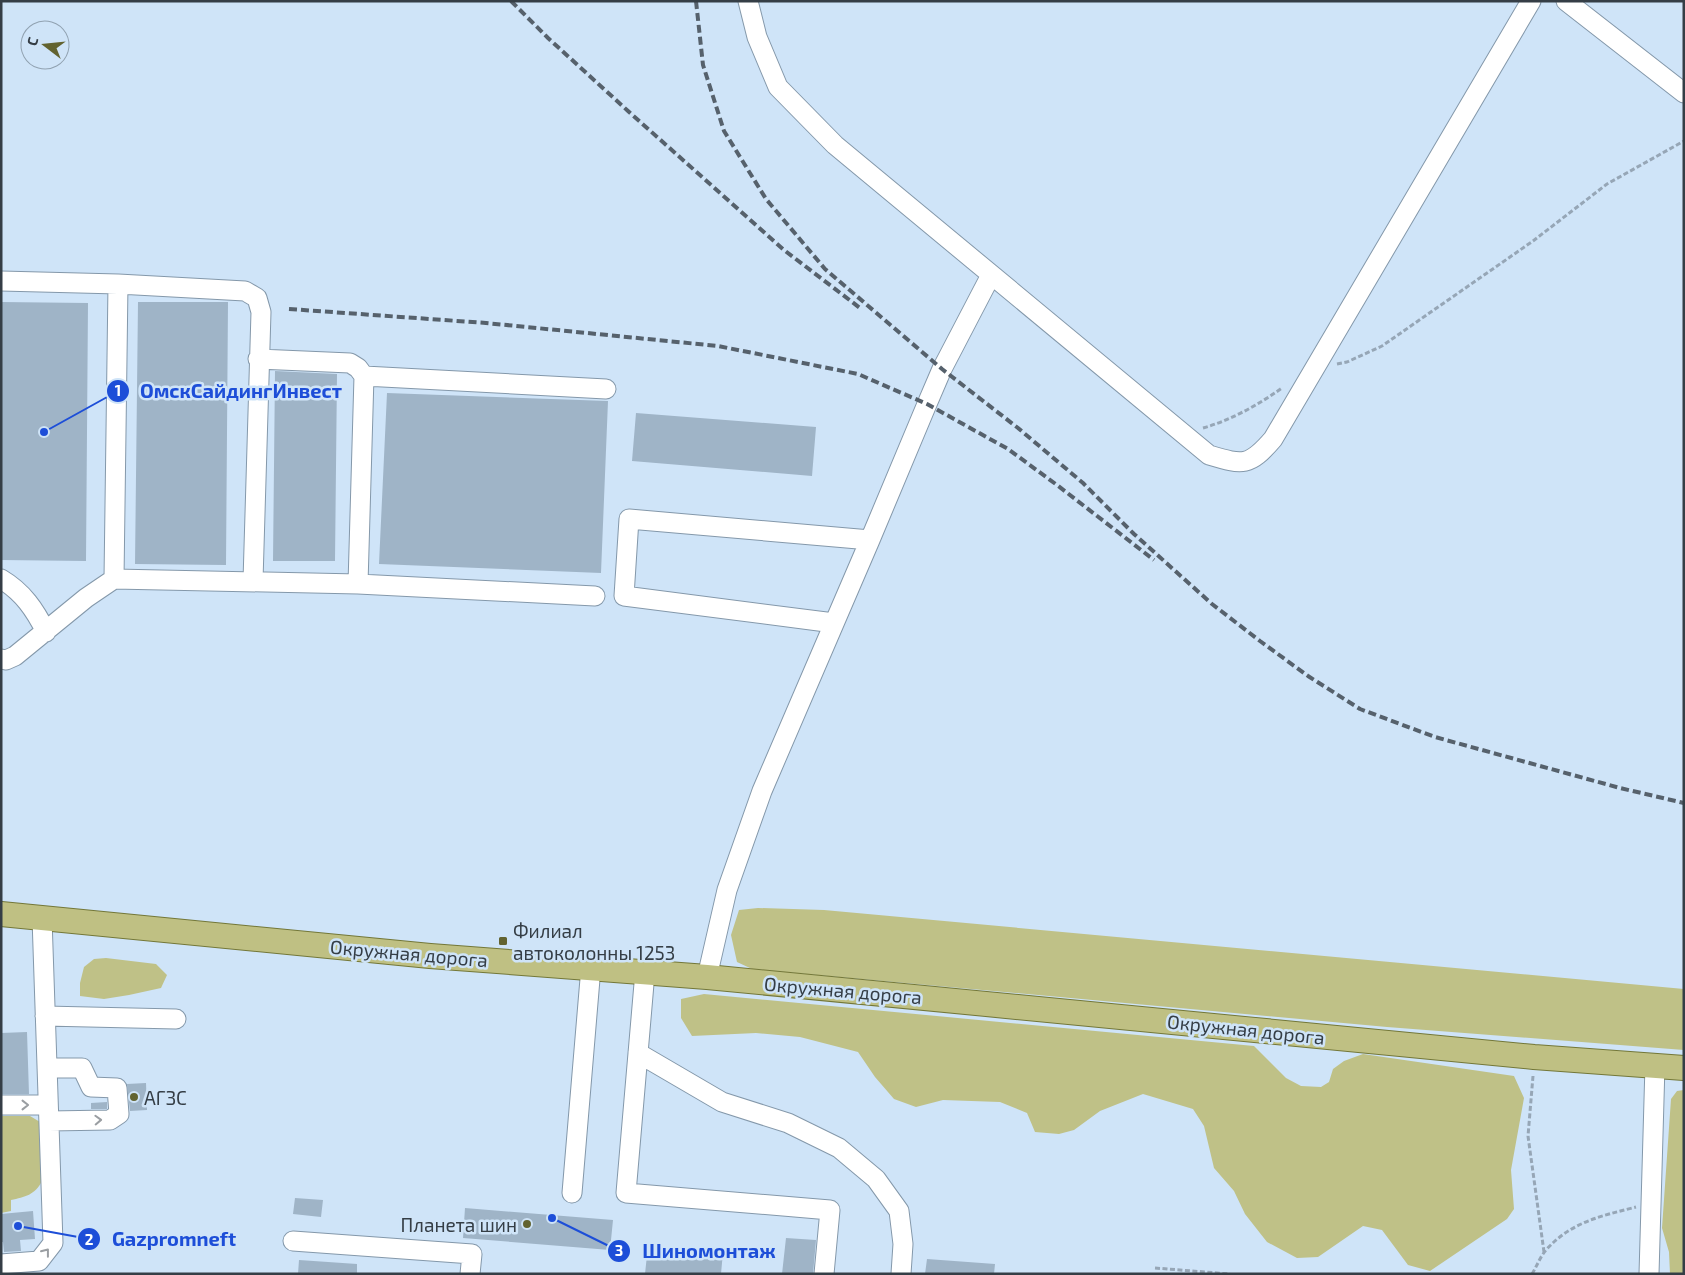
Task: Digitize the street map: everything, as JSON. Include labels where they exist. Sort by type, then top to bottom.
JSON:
[{"type":"main road","name":"Окружная дорога","points":[[1,914],[430,956],[645,972],[1534,1057],[1684,1068]]},
{"type":"street","points":[[748,1],[757,38],[778,87],[835,145],[1209,454],[1238,463],[1258,456],[1273,439],[1531,1]]},
{"type":"street","points":[[1566,1],[1684,93]]},
{"type":"street","points":[[707,978],[728,890],[762,791],[938,378],[991,275]]},
{"type":"street","points":[[1,281],[118,284],[245,291],[257,298],[260,312],[253,581]]},
{"type":"street","points":[[114,579],[118,284]]},
{"type":"street","points":[[258,359],[350,363],[358,368],[364,376],[358,584]]},
{"type":"street","points":[[364,376],[606,389]]},
{"type":"street","points":[[834,623],[624,596],[629,519],[870,540]]},
{"type":"street","points":[[1,579],[26,598],[46,632]]},
{"type":"street","points":[[1,659],[6,660],[14,656],[86,598],[114,579],[358,584],[595,596]]},
{"type":"street","points":[[1,1264],[39,1261],[53,1243],[42,918]]},
{"type":"street","points":[[572,1193],[591,968]]},
{"type":"street","points":[[645,972],[626,1193],[830,1210],[824,1274]]},
{"type":"street","points":[[45,1016],[176,1019]]},
{"type":"street","points":[[638,1053],[722,1102],[788,1123],[839,1148],[876,1179],[899,1211],[903,1244],[901,1274]]},
{"type":"street","points":[[1648,1274],[1655,1065]]},
{"type":"street","points":[[1,1105],[110,1120],[119,1114],[117,1088],[91,1087],[82,1068],[47,1068]]},
{"type":"street","points":[[292,1241],[472,1254],[470,1274]]},
{"type":"path","points":[[1315,368],[1347,362],[1382,346],[1533,241],[1607,184],[1684,141]]},
{"type":"path","points":[[1202,428],[1218,424],[1264,401],[1285,387]]},
{"type":"path","points":[[1534,1057],[1528,1136],[1544,1252]]},
{"type":"path","points":[[1532,1274],[1544,1252],[1565,1232],[1595,1217],[1651,1203]]},
{"type":"path","points":[[1155,1268],[1230,1274]]},
{"type":"green space","points":[[758,908],[824,910],[1684,989],[1684,1050],[1387,1027],[752,969],[737,962],[731,935],[739,910]]},
{"type":"green space","points":[[106,958],[156,964],[167,975],[161,988],[104,999],[80,996],[80,983],[84,967],[94,959]]},
{"type":"green space","points":[[704,994],[1254,1046],[1286,1078],[1301,1086],[1321,1087],[1329,1082],[1333,1069],[1344,1061],[1363,1054],[1514,1076],[1524,1098],[1511,1170],[1514,1209],[1507,1219],[1430,1271],[1408,1265],[1382,1230],[1363,1226],[1318,1257],[1297,1258],[1267,1242],[1245,1214],[1234,1191],[1214,1168],[1204,1126],[1193,1109],[1143,1094],[1100,1111],[1074,1130],[1059,1134],[1035,1132],[1027,1113],[1000,1102],[943,1100],[916,1107],[894,1099],[875,1077],[858,1052],[800,1037],[756,1033],[692,1036],[681,1018],[681,999]]},
{"type":"green space","points":[[1684,1090],[1684,1274],[1670,1274],[1669,1252],[1662,1228],[1671,1099],[1677,1091]]},
{"type":"green space","points":[[1,1116],[30,1116],[40,1122],[42,1181],[33,1192],[11,1200],[11,1211],[1,1213]]},
{"type":"building","points":[[1,302],[88,303],[86,561],[1,560]]},
{"type":"building","points":[[138,302],[228,302],[226,565],[135,564]]},
{"type":"building","points":[[275,371],[337,374],[335,561],[273,561]]},
{"type":"building","points":[[387,393],[608,401],[601,573],[379,564]]},
{"type":"building","points":[[636,413],[816,427],[812,476],[632,461]]},
{"type":"building","points":[[27,1032],[29,1094],[1,1094],[1,1033]]},
{"type":"building","points":[[146,1083],[147,1110],[130,1111],[127,1084]]},
{"type":"building","points":[[107,1102],[107,1109],[91,1109],[91,1103]]},
{"type":"building","points":[[295,1198],[323,1200],[321,1217],[293,1214]]},
{"type":"building","points":[[465,1208],[613,1220],[610,1250],[463,1238]]},
{"type":"building","points":[[33,1211],[35,1239],[20,1240],[21,1251],[4,1252],[3,1242],[1,1242],[1,1214]]},
{"type":"building","points":[[786,1238],[816,1240],[813,1274],[782,1274]]},
{"type":"building","points":[[664,1247],[723,1252],[721,1274],[645,1274],[647,1255],[663,1257]]},
{"type":"building","points":[[927,1259],[995,1264],[994,1274],[925,1274]]},
{"type":"building","points":[[299,1260],[357,1264],[357,1274],[298,1274]]},
{"type":"railway","points":[[511,1],[548,38],[628,111],[784,250],[860,308]]},
{"type":"railway","points":[[696,1],[703,65],[724,131],[766,199],[825,269],[942,369],[1018,428],[1083,483],[1134,534],[1212,604],[1308,676],[1360,709],[1435,737],[1620,788],[1684,803]]},
{"type":"railway","points":[[289,309],[486,323],[718,346],[858,374],[927,404],[1008,449],[1154,560]]},
{"type":"place","name":"ОмскСайдингИнвест","points":[[44,432]]},
{"type":"place","name":"Филиал автоколонны 1253","points":[[503,941]]},
{"type":"place","name":"АГЗС","points":[[134,1097]]},
{"type":"place","name":"Шиномонтаж","points":[[552,1218]]},
{"type":"place","name":"Планета шин","points":[[527,1224]]},
{"type":"place","name":"Gazpromneft","points":[[18,1226]]}]
